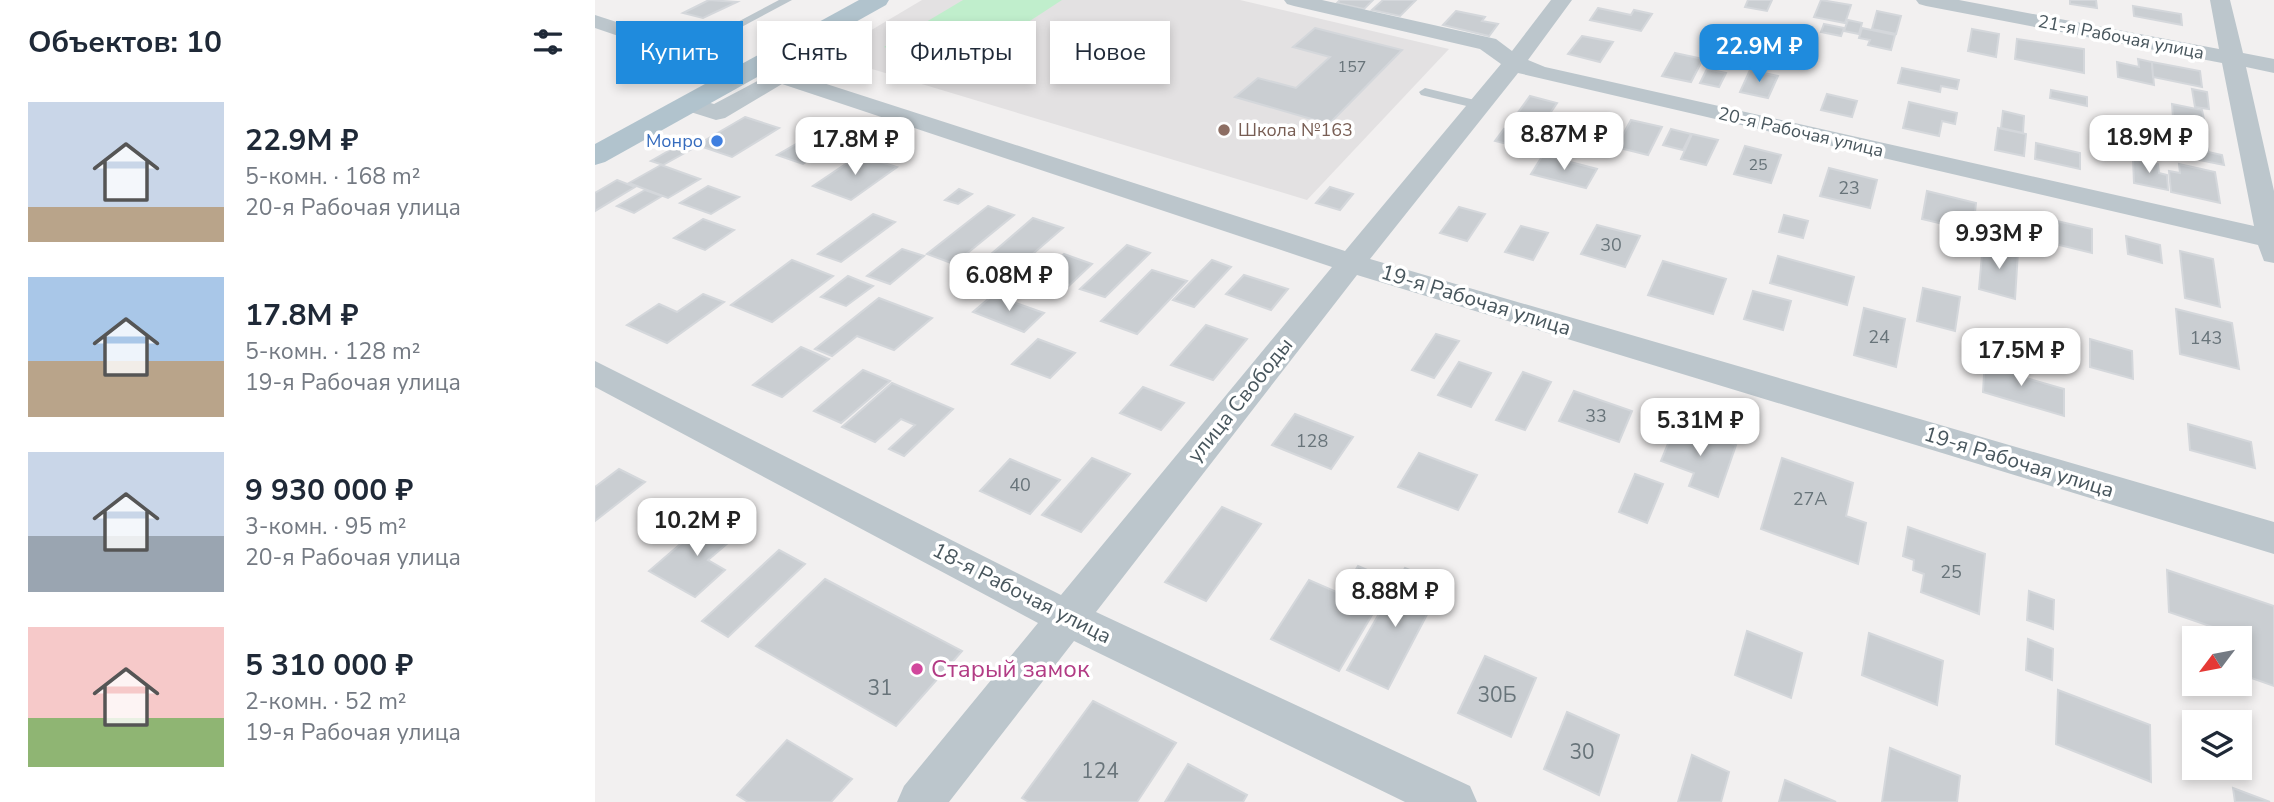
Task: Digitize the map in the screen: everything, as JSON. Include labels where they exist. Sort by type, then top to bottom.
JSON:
[{"type":"main road","points":[[595,156],[877,0]]},
{"type":"street","name":"20-я Рабочая улица","points":[[1294,0],[1488,44],[1514,63],[1538,72],[2273,245]]},
{"type":"street","name":"улица Свободы","points":[[920,802],[1562,0]]},
{"type":"street","name":"21-я Рабочая улица","points":[[1926,0],[2274,66]]},
{"type":"street","points":[[2220,0],[2273,245]]},
{"type":"street","points":[[595,21],[616,28]]},
{"type":"street","points":[[743,71],[747,72]]},
{"type":"street","name":"19-я Рабочая улица","points":[[689,104],[716,113],[780,76],[1351,263],[2274,538]]},
{"type":"street","name":"18-я Рабочая улица","points":[[595,373],[1066,617],[1454,802]]},
{"type":"lane","points":[[743,23],[787,0]]},
{"type":"lane","points":[[1425,92],[1479,105]]},
{"type":"shaded area","name":"Школа №163","points":[[922,0],[1240,0],[1449,49],[1307,200],[922,84],[1036,84],[1036,21],[887,21]]},
{"type":"shaded area","name":"Школа №163","points":[[886,21],[886,73],[872,69],[872,30]]},
{"type":"green space","points":[[963,0],[1062,0],[1030,21],[928,21]]},
{"type":"building","points":[[709,0],[737,2],[703,18],[683,13]]},
{"type":"building","points":[[1340,0],[1373,0],[1364,9],[1337,3]]},
{"type":"building","points":[[1383,0],[1416,0],[1400,16],[1372,10]]},
{"type":"building","points":[[1748,0],[1772,0],[1767,11],[1745,7]]},
{"type":"building","points":[[1821,0],[1851,5],[1845,23],[1814,17]]},
{"type":"building","points":[[2070,0],[2096,0],[2097,8],[2070,4]]},
{"type":"building","points":[[2133,6],[2181,14],[2182,25],[2134,16]]},
{"type":"building","points":[[1598,8],[1631,15],[1634,10],[1652,14],[1641,31],[1590,20]]},
{"type":"building","points":[[1456,11],[1485,17],[1482,21],[1498,24],[1489,36],[1443,25]]},
{"type":"building","points":[[1877,11],[1901,16],[1896,34],[1872,29]]},
{"type":"building","points":[[1848,20],[1862,23],[1859,34],[1844,31]]},
{"type":"building","points":[[1824,24],[1844,28],[1841,36],[1821,32]]},
{"type":"building","points":[[1315,28],[1402,50],[1329,124],[1235,97],[1258,78],[1296,88],[1330,57],[1293,47]]},
{"type":"building","points":[[1862,28],[1895,35],[1891,50],[1868,45],[1870,40],[1859,38]]},
{"type":"building","points":[[1972,29],[1999,34],[1996,57],[1968,51]]},
{"type":"building","points":[[1582,36],[1613,42],[1600,62],[1568,54]]},
{"type":"building","points":[[1761,38],[1795,45],[1788,62],[1754,54]]},
{"type":"building","points":[[2017,39],[2084,49],[2084,73],[2015,59]]},
{"type":"building","points":[[1675,53],[1703,59],[1691,82],[1662,76]]},
{"type":"building","points":[[2138,59],[2152,62],[2154,85],[2118,77],[2117,62],[2139,67]]},
{"type":"building","points":[[2152,62],[2200,71],[2202,87],[2153,77]]},
{"type":"building","points":[[1902,68],[1959,80],[1957,89],[1941,86],[1940,92],[1898,83]]},
{"type":"building","points":[[1707,69],[1726,73],[1719,87],[1700,83]]},
{"type":"building","points":[[1750,70],[1778,76],[1768,98],[1740,92]]},
{"type":"building","points":[[2192,89],[2207,92],[2209,109],[2195,107]]},
{"type":"building","points":[[2051,90],[2087,97],[2087,106],[2050,98]]},
{"type":"building","points":[[1827,94],[1857,101],[1852,117],[1821,110]]},
{"type":"building","points":[[1530,96],[1557,103],[1540,128],[1512,121]]},
{"type":"building","points":[[1909,102],[1957,113],[1955,124],[1942,121],[1939,136],[1903,128]]},
{"type":"building","points":[[2172,104],[2202,110],[2205,124],[2173,118]]},
{"type":"building","points":[[2003,111],[2024,116],[2023,133],[2001,128]]},
{"type":"building","points":[[745,117],[779,128],[732,157],[697,145]]},
{"type":"building","points":[[1631,120],[1662,127],[1648,155],[1616,147]]},
{"type":"building","points":[[2159,123],[2205,132],[2208,150],[2161,140]]},
{"type":"building","points":[[1998,128],[2026,134],[2024,156],[1995,150]]},
{"type":"building","points":[[1504,129],[1536,137],[1527,149],[1495,141]]},
{"type":"building","points":[[1671,129],[1691,134],[1683,150],[1663,145]]},
{"type":"building","points":[[1692,134],[1718,140],[1706,165],[1681,159]]},
{"type":"building","points":[[803,140],[828,148],[803,164],[777,155]]},
{"type":"building","points":[[2036,143],[2080,153],[2080,169],[2035,159]]},
{"type":"building","points":[[2173,144],[2222,155],[2224,165],[2174,155]]},
{"type":"building","points":[[677,146],[690,150],[663,165],[651,161]]},
{"type":"building","points":[[1745,146],[1781,155],[1771,183],[1734,174]]},
{"type":"building","points":[[859,155],[897,167],[851,200],[813,186]]},
{"type":"building","points":[[1543,155],[1597,169],[1586,188],[1531,174]]},
{"type":"building","points":[[2133,159],[2158,164],[2159,173],[2167,175],[2168,190],[2134,183]]},
{"type":"building","points":[[2179,164],[2215,172],[2220,203],[2171,192],[2169,171],[2180,173]]},
{"type":"building","points":[[661,165],[700,179],[668,198],[629,183]]},
{"type":"building","points":[[1829,168],[1877,180],[1870,208],[1820,196]]},
{"type":"building","points":[[617,180],[635,187],[595,211],[595,193]]},
{"type":"building","points":[[708,186],[739,197],[711,214],[680,203]]},
{"type":"building","points":[[1330,187],[1353,194],[1340,210],[1316,203]]},
{"type":"building","points":[[959,189],[972,194],[958,204],[945,200]]},
{"type":"building","points":[[645,190],[662,196],[634,213],[617,206]]},
{"type":"building","points":[[1927,191],[1976,203],[1973,231],[1922,219]]},
{"type":"building","points":[[988,206],[1014,215],[954,264],[927,254]]},
{"type":"building","points":[[1459,207],[1485,214],[1467,241],[1440,233]]},
{"type":"building","points":[[873,214],[895,222],[841,262],[818,254]]},
{"type":"building","points":[[1784,215],[1808,221],[1803,238],[1779,232]]},
{"type":"building","points":[[1033,218],[1063,228],[1021,264],[991,254]]},
{"type":"building","points":[[703,219],[734,230],[705,250],[674,238]]},
{"type":"building","points":[[2048,219],[2092,229],[2092,253],[2047,242]]},
{"type":"building","points":[[1597,225],[1640,236],[1625,267],[1581,254]]},
{"type":"building","points":[[1521,226],[1548,233],[1533,260],[1505,252]]},
{"type":"building","points":[[2126,236],[2160,245],[2162,263],[2128,254]]},
{"type":"building","points":[[1983,243],[2018,252],[2015,299],[1979,289]]},
{"type":"building","points":[[1127,245],[1150,253],[1105,297],[1080,289]]},
{"type":"building","points":[[902,249],[924,256],[890,284],[867,276]]},
{"type":"building","points":[[2180,251],[2213,259],[2220,307],[2185,298]]},
{"type":"building","points":[[1064,254],[1092,264],[1059,295],[1031,285]]},
{"type":"building","points":[[1778,256],[1854,277],[1847,305],[1770,283]]},
{"type":"building","points":[[792,260],[833,276],[772,322],[731,305]]},
{"type":"building","points":[[1212,260],[1231,267],[1194,307],[1173,300]]},
{"type":"building","points":[[1663,261],[1726,279],[1713,314],[1648,295]]},
{"type":"building","points":[[1152,270],[1187,281],[1137,334],[1101,321]]},
{"type":"building","points":[[1244,275],[1288,289],[1271,310],[1226,294]]},
{"type":"building","points":[[848,276],[873,286],[846,306],[821,297]]},
{"type":"building","points":[[1923,288],[1960,297],[1955,331],[1917,321]]},
{"type":"building","points":[[1753,291],[1791,301],[1783,330],[1744,319]]},
{"type":"building","points":[[703,294],[724,302],[667,343],[627,325],[659,304],[677,312]]},
{"type":"building","points":[[993,295],[1044,313],[1024,332],[973,312]]},
{"type":"building","points":[[879,298],[932,318],[894,350],[857,336],[832,356],[815,349]]},
{"type":"building","points":[[1864,308],[1905,319],[1896,367],[1854,355]]},
{"type":"building","points":[[2176,309],[2232,323],[2239,369],[2180,354]]},
{"type":"building","points":[[1206,325],[1247,339],[1213,380],[1171,365]]},
{"type":"building","points":[[1436,334],[1459,341],[1434,378],[1412,370]]},
{"type":"building","points":[[1038,339],[1075,353],[1050,378],[1012,364]]},
{"type":"building","points":[[2090,339],[2132,351],[2133,379],[2090,367]]},
{"type":"building","points":[[801,347],[829,359],[782,397],[753,385]]},
{"type":"building","points":[[1985,357],[2020,366],[2019,376],[2064,389],[2064,416],[1983,392]]},
{"type":"building","points":[[1459,362],[1491,373],[1471,407],[1438,395]]},
{"type":"building","points":[[863,370],[890,381],[841,423],[814,411]]},
{"type":"building","points":[[1523,372],[1551,382],[1525,430],[1496,420]]},
{"type":"building","points":[[892,383],[953,409],[904,456],[889,449],[915,425],[901,419],[875,442],[842,427]]},
{"type":"building","points":[[1143,387],[1184,403],[1161,430],[1120,413]]},
{"type":"building","points":[[1574,391],[1632,411],[1619,442],[1559,421]]},
{"type":"building","points":[[1295,414],[1353,437],[1331,469],[1272,445]]},
{"type":"building","points":[[1676,424],[1736,445],[1718,497],[1689,486],[1694,473],[1661,461]]},
{"type":"building","points":[[2188,424],[2251,442],[2255,468],[2190,450]]},
{"type":"building","points":[[1419,453],[1477,475],[1458,510],[1398,487]]},
{"type":"building","points":[[1092,458],[1130,474],[1081,532],[1042,515]]},
{"type":"building","points":[[1782,458],[1853,483],[1846,516],[1866,523],[1858,564],[1761,529]]},
{"type":"building","points":[[1010,459],[1060,480],[1030,514],[980,491]]},
{"type":"building","points":[[619,469],[645,482],[595,521],[595,487]]},
{"type":"building","points":[[1635,474],[1663,484],[1647,523],[1619,512]]},
{"type":"building","points":[[1222,507],[1261,524],[1206,601],[1165,582]]},
{"type":"building","points":[[713,516],[742,531],[708,560],[725,570],[695,597],[649,571]]},
{"type":"building","points":[[1908,527],[1985,554],[1979,614],[1921,592],[1924,574],[1913,570],[1914,560],[1903,556]]},
{"type":"building","points":[[779,550],[805,564],[728,637],[702,621]]},
{"type":"building","points":[[1358,566],[1392,581],[1339,671],[1271,639],[1309,580],[1341,594]]},
{"type":"building","points":[[1405,568],[1443,584],[1388,689],[1347,670]]},
{"type":"building","points":[[2167,570],[2274,606],[2274,686],[2252,678],[2252,626],[2210,626],[2169,612]]},
{"type":"building","points":[[825,579],[962,651],[896,726],[756,646]]},
{"type":"building","points":[[2029,591],[2054,600],[2053,629],[2027,620]]},
{"type":"building","points":[[1747,631],[1802,653],[1791,698],[1735,675]]},
{"type":"building","points":[[1869,633],[1943,661],[1937,705],[1862,675]]},
{"type":"building","points":[[2028,639],[2053,649],[2052,680],[2026,670]]},
{"type":"building","points":[[1485,656],[1536,678],[1511,737],[1458,713]]},
{"type":"building","points":[[2058,690],[2150,725],[2151,782],[2056,744]]},
{"type":"building","points":[[1093,701],[1176,743],[1137,802],[1029,802],[1022,798]]},
{"type":"building","points":[[1567,712],[1619,735],[1599,795],[1544,769]]},
{"type":"building","points":[[787,740],[852,779],[831,802],[748,802],[737,795]]},
{"type":"building","points":[[1890,748],[1960,776],[1957,802],[1882,802]]},
{"type":"building","points":[[1692,755],[1729,772],[1721,802],[1678,802]]},
{"type":"building","points":[[1188,764],[1247,795],[1243,802],[1165,802]]},
{"type":"building","points":[[1785,780],[1836,802],[1779,802]]},
{"type":"building","points":[[2233,788],[2270,802],[2235,802]]},
{"type":"place","name":"Школа №163","points":[[1224,130]]},
{"type":"place","name":"Монро","points":[[717,141]]},
{"type":"place","name":"Старый замок","points":[[917,669]]}]
